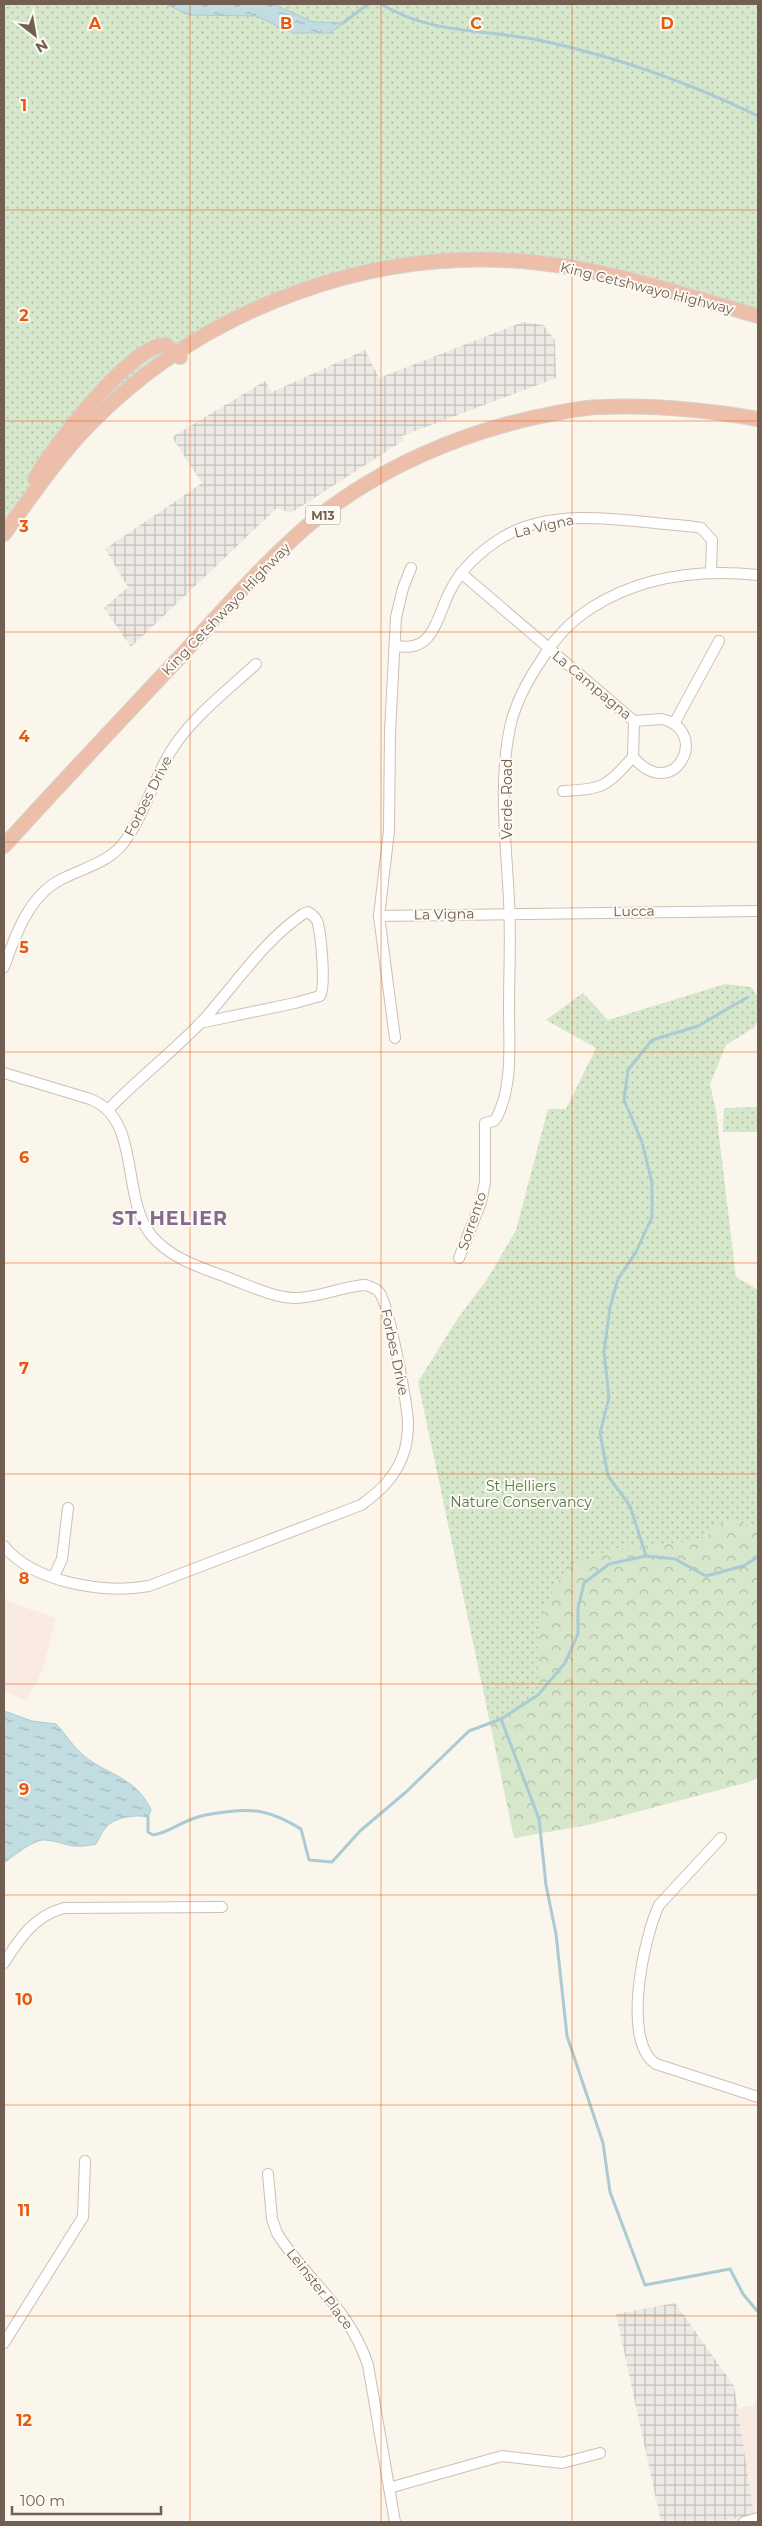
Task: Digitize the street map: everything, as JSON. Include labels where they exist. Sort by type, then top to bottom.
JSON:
[{"type":"highway","name":"King Cetshwayo Highway","points":[[4,532],[51,469],[89,426],[135,383],[242,315],[288,295],[323,283],[412,264],[458,261],[521,261],[585,270],[758,316]]},
{"type":"highway","name":"King Cetshwayo Highway","points":[[4,846],[256,573],[307,526],[378,478],[426,453],[477,432],[510,423],[578,410],[600,407],[660,407],[758,419]]},
{"type":"street","name":"La Vigna","points":[[395,646],[412,646],[427,638],[460,573],[496,542],[508,534],[560,519],[587,517],[701,528],[712,540],[711,573]]},
{"type":"street","points":[[395,1038],[379,916],[389,831],[395,646],[399,602],[412,568]]},
{"type":"street","name":"La Campagna","points":[[460,573],[634,721],[662,719],[675,722]]},
{"type":"street","name":"Verde Road","points":[[485,1123],[494,1121],[497,1117],[508,1075],[510,912],[505,768],[510,732],[527,681],[549,648],[576,618],[619,592],[634,586],[673,577],[711,573],[758,575]]},
{"type":"street","points":[[563,790],[589,790],[604,786],[633,757],[645,770],[650,772],[664,773],[675,768],[683,757],[686,745],[685,738],[675,722],[718,642]]},
{"type":"street","name":"Forbes Drive","points":[[4,967],[14,939],[38,899],[58,881],[98,863],[118,850],[130,834],[177,742],[193,722],[256,664]]},
{"type":"street","name":"La Campagna","points":[[633,757],[634,721]]},
{"type":"street","name":"Lucca","points":[[510,912],[758,911]]},
{"type":"street","points":[[108,1110],[132,1084],[200,1023],[248,966],[279,935],[306,912],[314,916],[318,924],[322,973],[323,990],[320,996],[200,1023]]},
{"type":"street","name":"La Vigna","points":[[379,916],[510,912]]},
{"type":"street","name":"Forbes Drive","points":[[4,1075],[90,1099],[108,1110],[117,1121],[121,1131],[133,1192],[144,1222],[151,1235],[176,1256],[255,1288],[284,1296],[308,1297],[366,1285],[379,1292],[384,1301],[408,1422],[407,1436],[398,1466],[386,1484],[361,1505],[342,1514],[148,1586],[128,1590],[103,1589],[77,1584],[20,1561],[4,1546]]},
{"type":"street","name":"Sorrento","points":[[460,1258],[481,1202],[485,1182],[485,1123]]},
{"type":"street","points":[[54,1576],[62,1559],[68,1508]]},
{"type":"street","points":[[721,1838],[659,1905],[655,1914],[642,1961],[640,2035],[647,2056],[656,2064],[758,2097]]},
{"type":"street","points":[[4,1963],[30,1926],[44,1916],[64,1908],[222,1907]]},
{"type":"street","points":[[4,2343],[83,2217],[85,2161]]},
{"type":"street","name":"Leinster Place","points":[[268,2174],[272,2219],[277,2233],[347,2320],[361,2344],[368,2364],[395,2522]]},
{"type":"street","points":[[389,2488],[502,2456],[562,2463],[600,2453]]},
{"type":"street","points":[[744,2522],[758,2518]]},
{"type":"shaded area","points":[[523,322],[543,325],[555,340],[556,378],[402,436],[404,440],[291,513],[277,508],[131,647],[104,608],[128,587],[105,549],[202,483],[172,437],[265,381],[272,392],[365,350],[379,378]]},
{"type":"shaded area","points":[[4,1596],[9,1602],[56,1618],[42,1672],[26,1700],[4,1692]]},
{"type":"shaded area","points":[[675,2303],[734,2386],[754,2514],[717,2522],[661,2522],[616,2314]]},
{"type":"shaded area","points":[[758,2398],[758,2522],[717,2522],[754,2514],[738,2408],[755,2405],[755,2399]]},
{"type":"green space","points":[[4,4],[758,4],[758,316],[540,263],[360,274],[202,337],[89,426],[4,534]]},
{"type":"green space","name":"St Helliers Nature Conservancy","points":[[725,984],[751,987],[758,997],[758,1017],[755,1027],[726,1045],[710,1084],[716,1111],[736,1277],[758,1290],[758,1528],[734,1521],[722,1523],[708,1535],[689,1542],[612,1549],[538,1636],[538,1695],[501,1719],[490,1723],[418,1382],[458,1318],[488,1278],[516,1230],[548,1109],[566,1109],[596,1048],[546,1020],[583,993],[608,1020]]},
{"type":"green space","points":[[758,1107],[758,1132],[723,1132],[724,1108]]},
{"type":"green space","points":[[734,1521],[758,1528],[758,1778],[588,1825],[514,1838],[490,1723],[501,1719],[538,1695],[538,1636],[547,1602],[566,1569],[612,1549],[689,1542],[708,1535],[721,1523]]},
{"type":"water","points":[[166,4],[273,4],[313,22],[343,23],[330,33],[293,33],[256,16],[189,15]]},
{"type":"water","points":[[4,1711],[32,1721],[56,1724],[84,1756],[138,1790],[151,1810],[148,1817],[132,1816],[115,1821],[105,1829],[96,1844],[87,1846],[74,1846],[40,1840],[24,1848],[4,1863]]},
{"type":"waterway","points":[[343,23],[368,4]]},
{"type":"waterway","points":[[381,4],[401,14],[440,26],[543,41],[626,63],[680,82],[758,116]]},
{"type":"waterway","points":[[646,1556],[630,1506],[608,1476],[600,1433],[609,1398],[604,1352],[610,1307],[618,1279],[636,1252],[652,1217],[652,1183],[642,1142],[624,1100],[628,1070],[652,1040],[698,1026],[748,997]]},
{"type":"waterway","points":[[145,1815],[148,1817],[148,1832],[153,1835],[207,1815],[246,1811],[267,1813],[301,1829],[309,1860],[332,1862],[360,1831],[406,1792],[469,1731],[501,1719],[538,1695],[565,1663],[578,1634],[578,1608],[584,1583],[609,1564],[646,1556],[675,1559],[706,1576],[743,1566],[758,1557]]},
{"type":"waterway","points":[[501,1719],[539,1819],[546,1885],[556,1934],[567,2036],[603,2143],[610,2192],[645,2285],[730,2269],[743,2294],[758,2312]]},
{"type":"district","name":"ST. HELIER","points":[[170,1218]]}]
